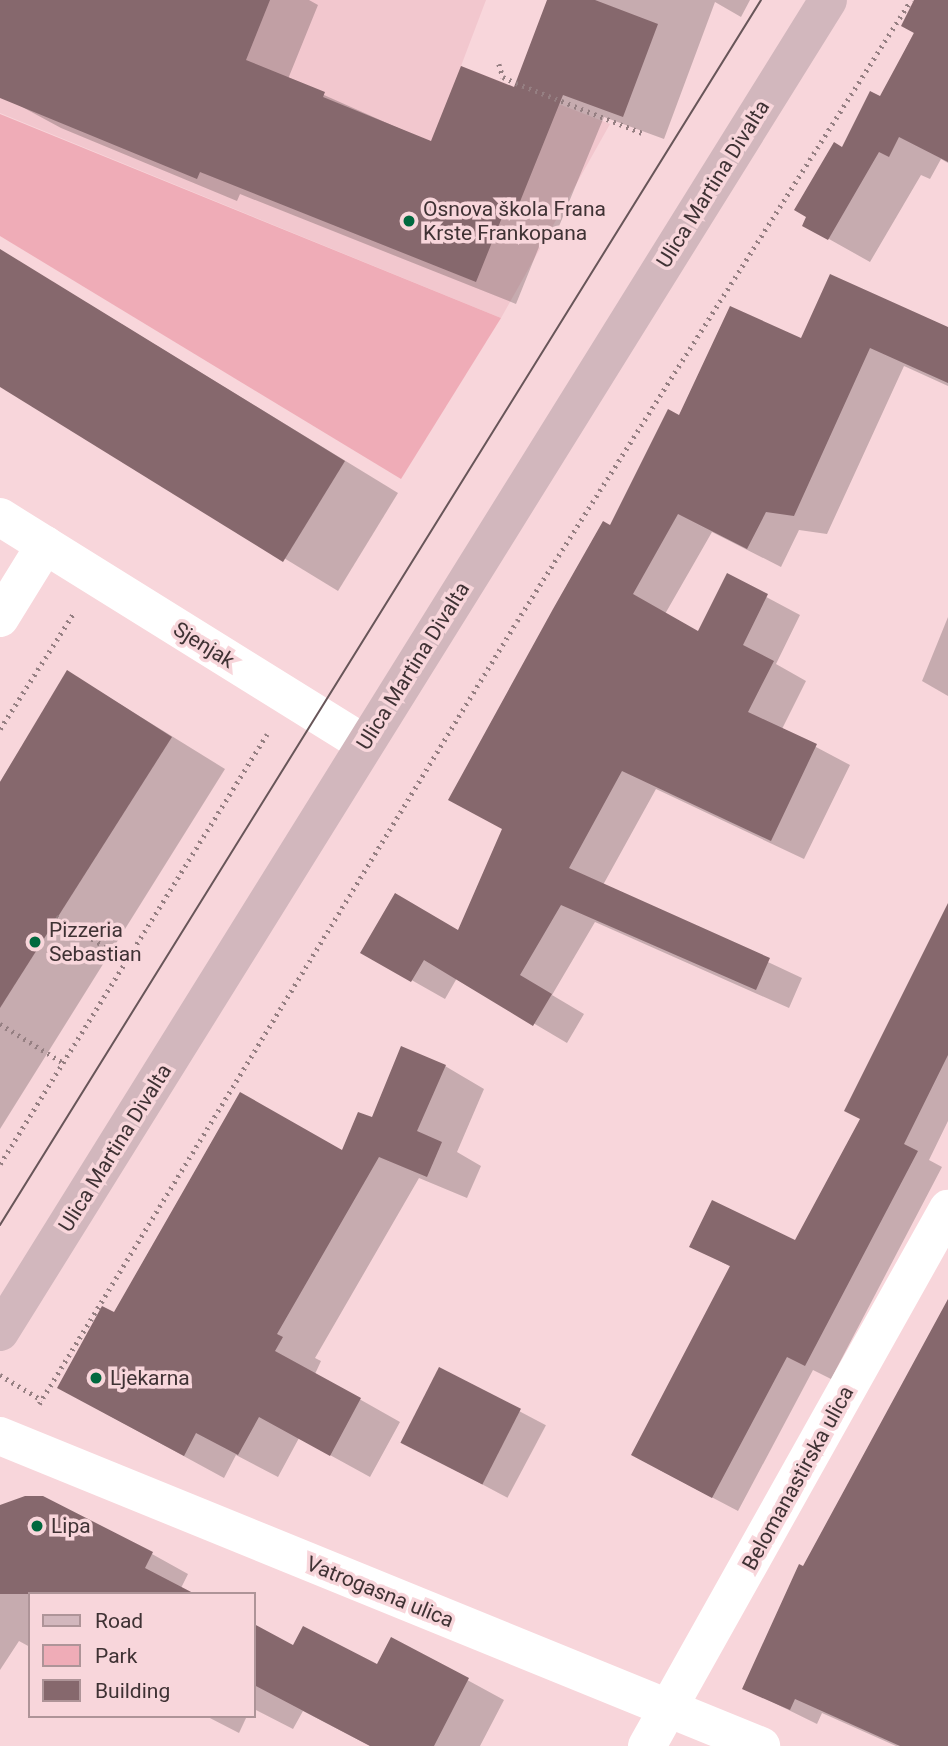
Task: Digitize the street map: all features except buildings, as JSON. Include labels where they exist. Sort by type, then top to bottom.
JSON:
[{"type":"street","name":"Ulica Martina Divalta","points":[[0,1332],[828,0]]},
{"type":"street","name":"Sjenjak","points":[[0,517],[364,744]]},
{"type":"street","points":[[0,618],[45,545]]},
{"type":"street","name":"Belomanastirska ulica","points":[[647,1746],[948,1209]]},
{"type":"street","name":"Vatrogasna ulica","points":[[3,1438],[761,1746]]},
{"type":"path","points":[[3,1438],[42,1400],[517,621],[911,0]]},
{"type":"path","points":[[499,64],[503,77],[645,134]]},
{"type":"path","points":[[0,729],[80,603]]},
{"type":"path","points":[[0,1164],[268,732]]},
{"type":"path","points":[[56,917],[127,960]]},
{"type":"path","points":[[0,1024],[62,1062]]},
{"type":"path","points":[[0,1375],[42,1400]]},
{"type":"shaded area","name":"Osnova škola Frana Krste Frankopana","points":[[0,0],[486,0],[461,66],[610,124],[501,318],[0,113]]},
{"type":"green space","points":[[0,114],[501,318],[401,479],[0,236]]},
{"type":"tram line","points":[[0,1225],[761,0]]},
{"type":"place","name":"Osnova škola Frana Krste Frankopana","points":[[409,221]]},
{"type":"place","name":"Pizzeria Sebastian","points":[[35,942]]},
{"type":"place","name":"Ljekarna","points":[[96,1378]]},
{"type":"place","name":"Lipa","points":[[37,1526]]}]
